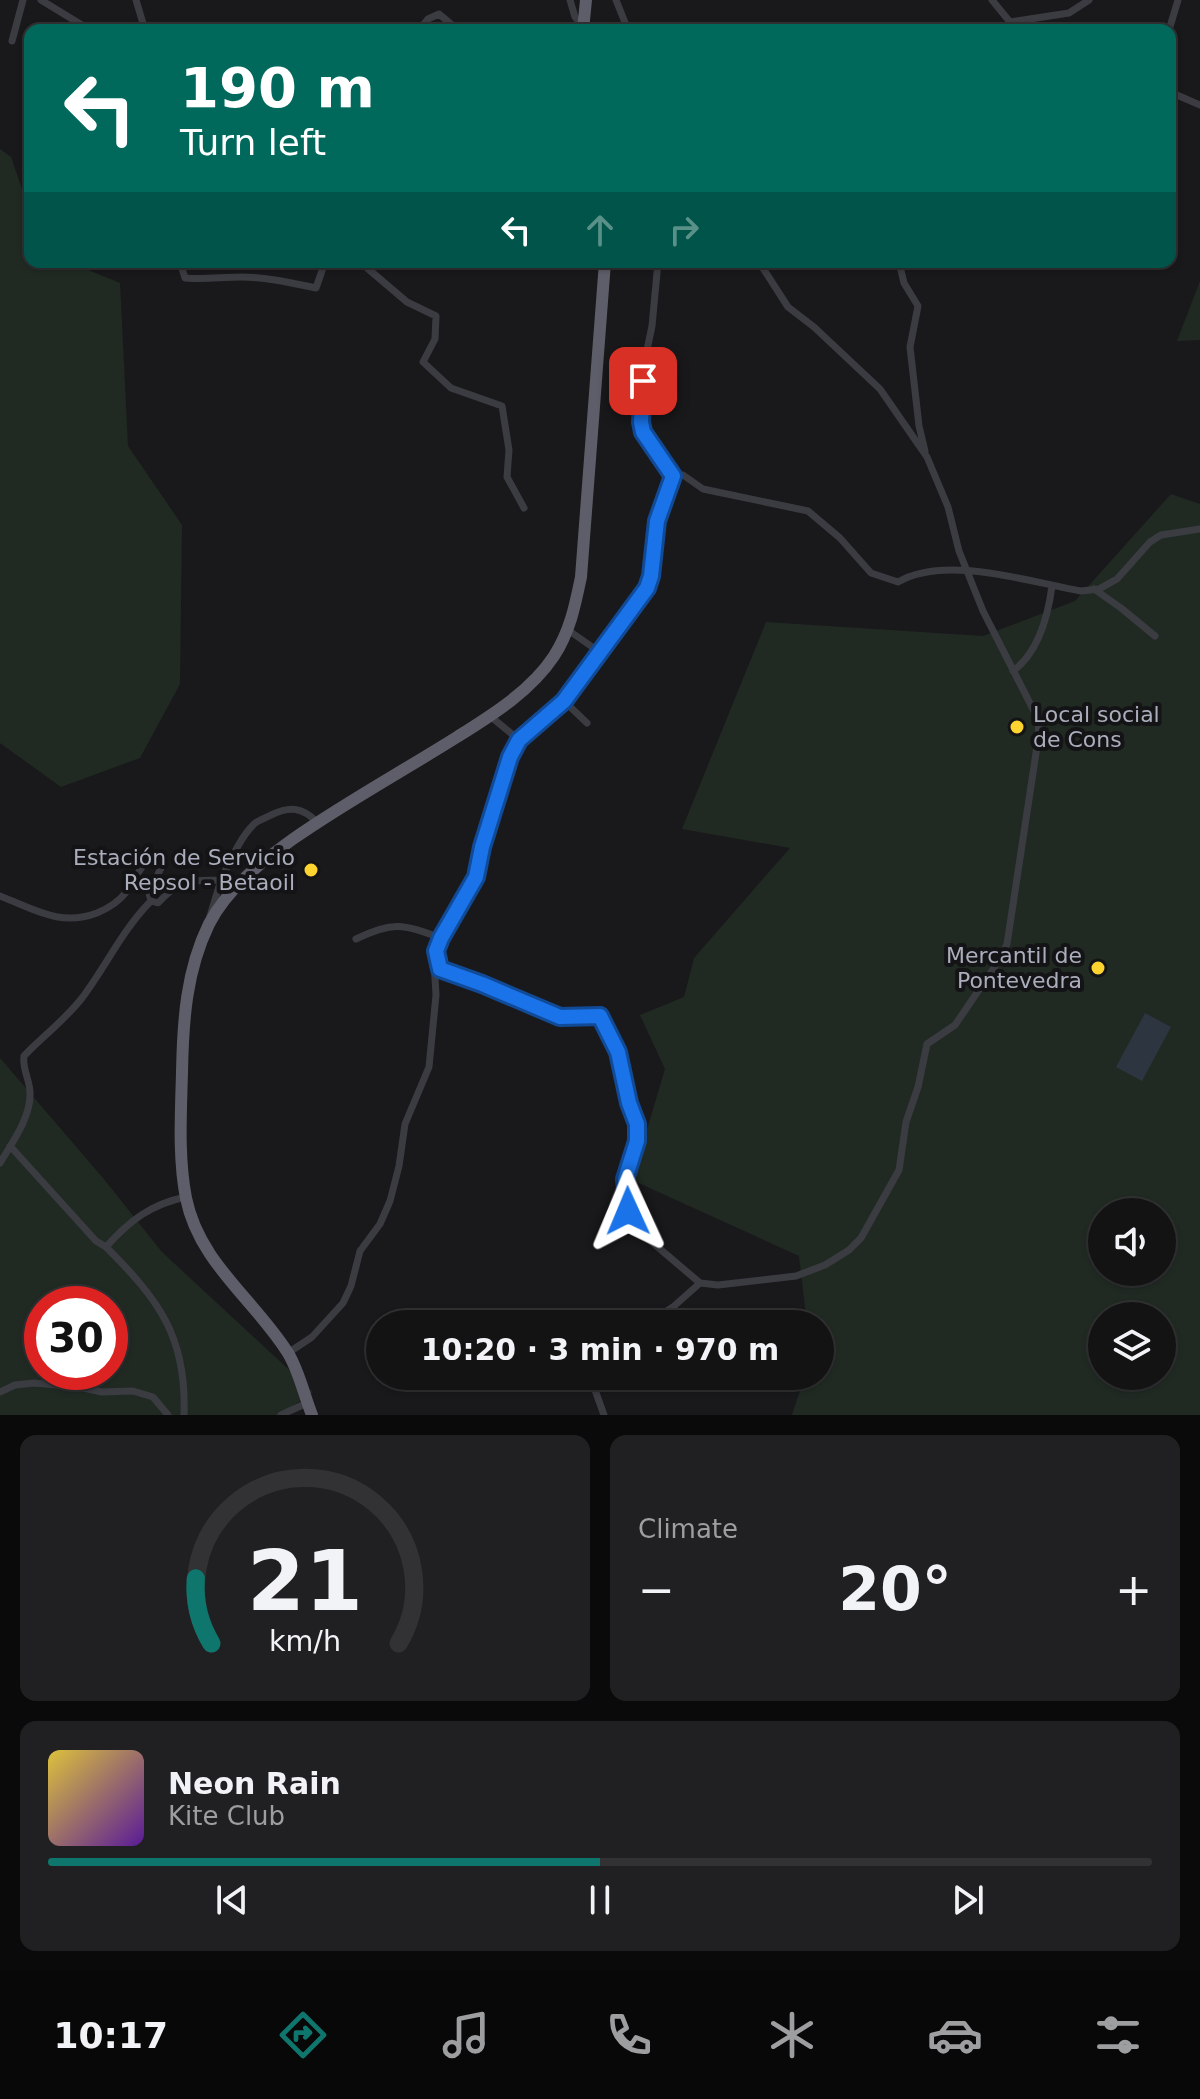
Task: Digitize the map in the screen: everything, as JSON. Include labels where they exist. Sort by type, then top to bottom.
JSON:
[{"type":"highway","points":[[583,24],[586,0]]},
{"type":"highway","points":[[310,1409],[288,1353],[206,1249],[186,1197],[181,1137],[183,1030],[189,981],[210,922],[229,894],[268,857],[317,822],[388,781],[490,715],[527,687],[553,657],[573,620],[581,577],[605,268]]},
{"type":"street","points":[[12,41],[23,0]]},
{"type":"street","points":[[41,0],[80,24]]},
{"type":"street","points":[[136,0],[143,24]]},
{"type":"street","points":[[570,0],[580,24]]},
{"type":"street","points":[[616,0],[626,24]]},
{"type":"street","points":[[992,0],[1010,22],[1069,13],[1089,0]]},
{"type":"street","points":[[1171,24],[1178,0]]},
{"type":"street","points":[[424,24],[439,14],[451,24]]},
{"type":"street","points":[[1176,95],[1200,105]]},
{"type":"street","points":[[182,268],[185,278],[209,281],[240,277],[272,279],[316,288],[323,268]]},
{"type":"street","points":[[367,268],[407,302],[436,316],[435,339],[423,362],[451,388],[502,406],[509,450],[507,477],[524,508]]},
{"type":"street","points":[[657,268],[652,326],[644,364],[641,422],[643,432],[673,476]]},
{"type":"street","points":[[763,268],[788,307],[821,333],[880,389],[927,457]]},
{"type":"street","points":[[436,951],[440,969],[446,973],[482,984],[560,1017],[600,1016],[618,1052],[637,1124],[637,1141],[625,1179],[628,1211],[640,1232],[700,1283],[718,1285],[796,1276],[825,1265],[849,1250],[861,1238],[899,1170],[906,1122],[918,1087],[927,1044],[955,1025],[1007,944],[1039,721],[983,611],[959,551],[948,507],[927,457],[919,426],[910,347],[918,306],[899,268]]},
{"type":"street","points":[[673,476],[683,475],[703,489],[808,511],[840,538],[871,573],[898,582],[913,573],[966,570],[1081,591],[1094,589],[1117,579],[1150,542],[1161,535],[1200,529]]},
{"type":"street","points":[[288,1353],[322,1328],[343,1303],[360,1251],[380,1224],[390,1201],[405,1124],[429,1067],[436,995],[436,951],[476,877],[506,766],[519,740],[564,701],[647,588],[657,521],[673,476]]},
{"type":"street","points":[[1013,671],[1030,653],[1048,616],[1052,586]]},
{"type":"street","points":[[1094,589],[1155,636]]},
{"type":"street","points":[[568,630],[598,651]]},
{"type":"street","points":[[564,701],[587,723]]},
{"type":"street","points":[[490,715],[519,740]]},
{"type":"street","points":[[210,922],[210,912],[221,880],[236,848],[255,823],[282,810],[298,808],[317,822]]},
{"type":"street","points":[[0,896],[62,920],[86,917],[111,908],[127,892],[140,869],[148,860],[155,858],[161,861],[161,868],[149,893],[151,901]]},
{"type":"street","points":[[151,901],[158,903],[174,886],[187,882],[221,880]]},
{"type":"street","points":[[0,1163],[27,1114],[30,1093],[24,1056],[63,1022],[113,955],[133,919],[151,901]]},
{"type":"street","points":[[356,939],[395,925],[441,938]]},
{"type":"street","points":[[10,1146],[96,1241],[141,1281],[165,1318],[177,1345],[184,1415]]},
{"type":"street","points":[[106,1247],[123,1228],[148,1209],[186,1197]]},
{"type":"street","points":[[668,1310],[700,1283]]},
{"type":"street","points":[[0,1392],[15,1385],[34,1383],[102,1392],[133,1391],[153,1397],[168,1415]]},
{"type":"street","points":[[595,1390],[604,1415]]},
{"type":"street","points":[[281,1415],[310,1409]]},
{"type":"shaded area","points":[[0,149],[11,157],[24,195],[24,268],[84,268],[120,283],[128,446],[182,525],[180,684],[140,758],[61,787],[0,743]]},
{"type":"shaded area","points":[[1200,281],[1200,340],[1177,341]]},
{"type":"shaded area","points":[[1171,494],[1200,504],[1200,1415],[792,1415],[800,1390],[834,1390],[834,1310],[805,1310],[799,1256],[632,1180],[665,1069],[640,1015],[684,997],[694,958],[790,848],[682,829],[766,622],[983,636],[1075,601]]},
{"type":"shaded area","points":[[1145,1013],[1171,1027],[1142,1081],[1116,1067]]},
{"type":"shaded area","points":[[0,1058],[162,1252],[313,1392],[280,1415],[0,1415]]},
{"type":"place","name":"Local social de Cons","points":[[1017,727]]},
{"type":"place","name":"Estación de Servicio Repsol - Betaoil","points":[[311,870]]},
{"type":"place","name":"Mercantil de Pontevedra","points":[[1098,968]]},
{"type":"route","points":[[628,1211],[625,1179],[637,1141],[637,1124],[618,1052],[600,1016],[560,1017],[464,977],[446,973],[440,969],[436,951],[476,877],[503,776],[519,740],[564,701],[647,588],[657,521],[673,476],[643,432],[643,381]]}]
